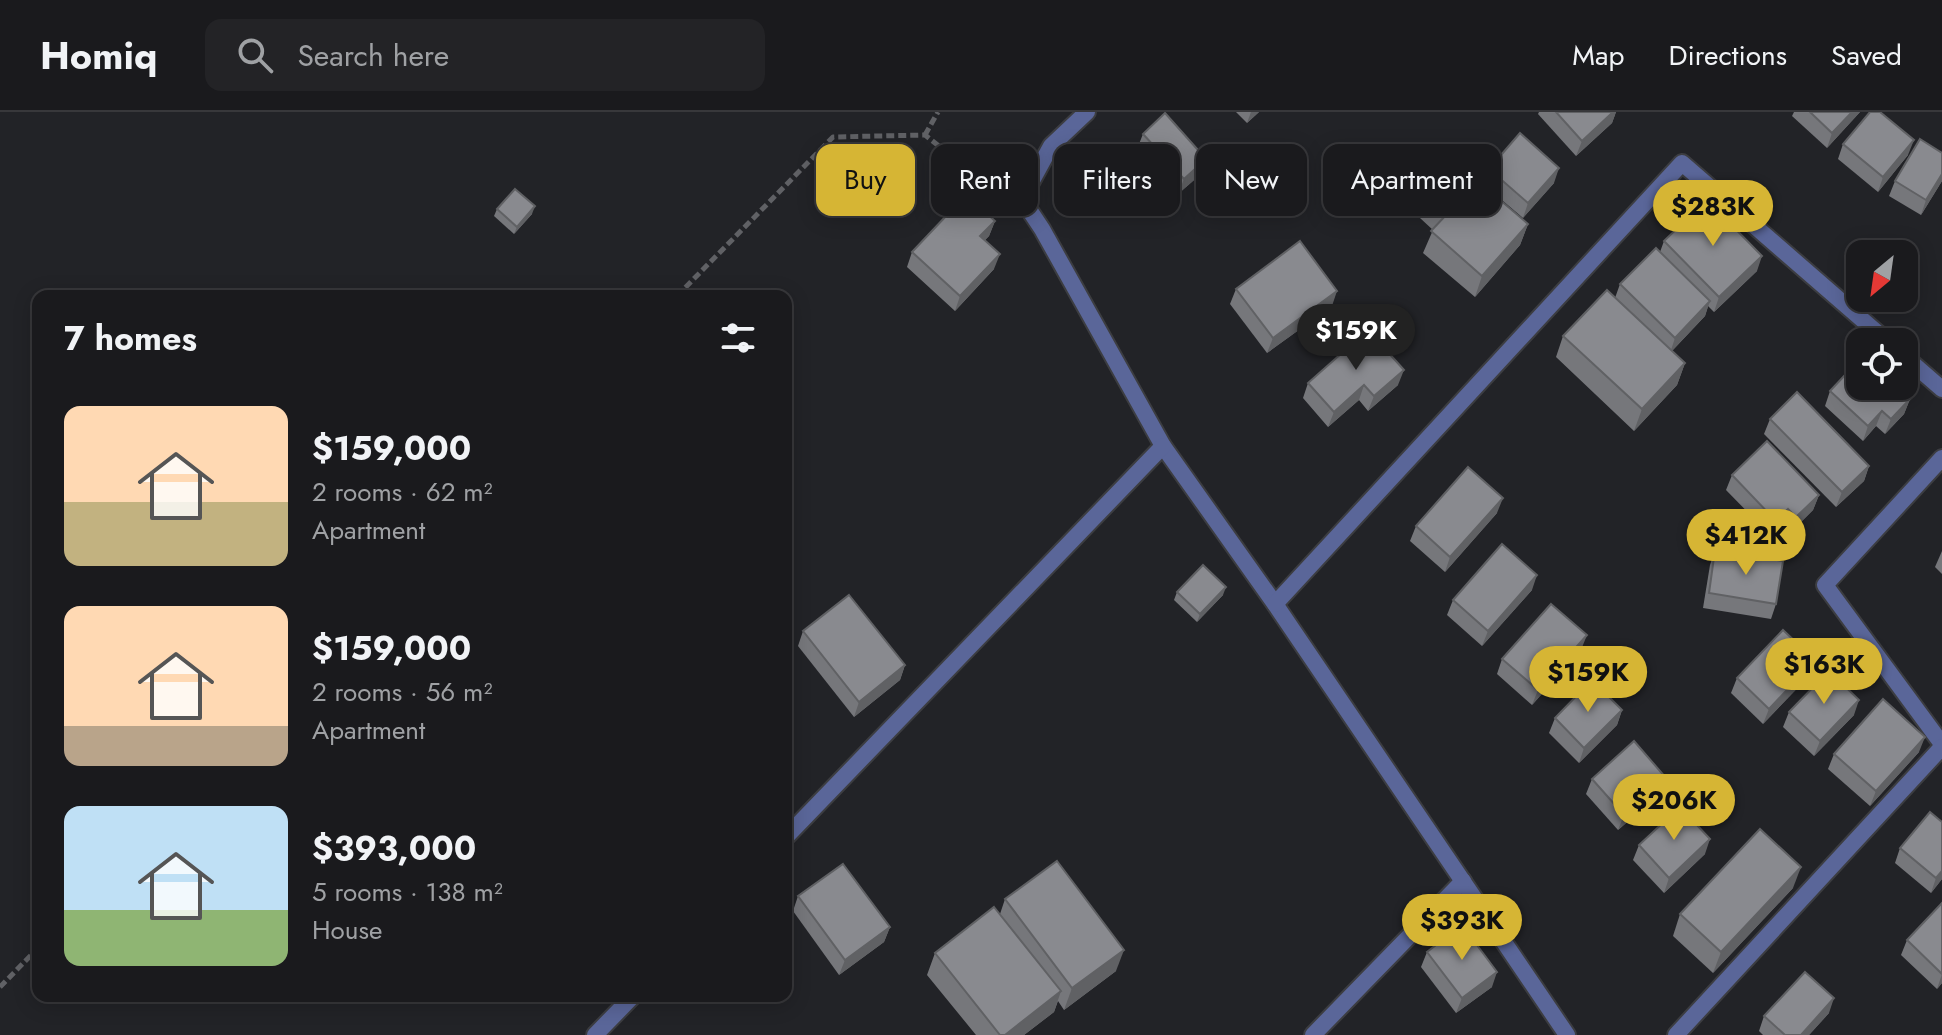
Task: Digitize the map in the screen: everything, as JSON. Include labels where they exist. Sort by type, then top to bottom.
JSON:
[{"type":"street","points":[[1087,112],[1051,146],[1022,199],[1163,446],[1275,604],[1567,1035]]},
{"type":"street","points":[[1275,604],[1682,163],[1872,328]]},
{"type":"street","points":[[1918,368],[1942,389]]},
{"type":"street","points":[[792,831],[1163,446]]},
{"type":"street","points":[[1676,1035],[1942,746],[1825,585],[1942,458]]},
{"type":"street","points":[[1313,1035],[1463,881]]},
{"type":"street","points":[[595,1035],[627,1002]]},
{"type":"path","points":[[925,135],[938,112]]},
{"type":"path","points":[[683,290],[833,137],[925,135],[936,144]]},
{"type":"path","points":[[0,987],[32,954]]},
{"type":"building","points":[[1556,112],[1613,112],[1582,141]]},
{"type":"building","points":[[1810,112],[1852,112],[1832,133]]},
{"type":"building","points":[[1870,112],[1880,112],[1914,140],[1883,177],[1843,144]]},
{"type":"building","points":[[1165,113],[1196,148],[1196,168],[1184,179],[1180,175],[1180,144],[1152,144],[1143,134]]},
{"type":"building","points":[[1520,133],[1559,168],[1528,203],[1501,179],[1501,155]]},
{"type":"building","points":[[1920,139],[1942,153],[1942,174],[1926,200],[1895,181]]},
{"type":"building","points":[[515,189],[535,206],[517,227],[497,209]]},
{"type":"building","points":[[1707,200],[1762,256],[1719,297],[1664,241]]},
{"type":"building","points":[[1501,201],[1528,224],[1482,276],[1431,231],[1445,216],[1501,216]]},
{"type":"building","points":[[946,216],[989,216],[995,221],[980,236],[1000,254],[960,296],[912,252]]},
{"type":"building","points":[[1300,241],[1337,291],[1273,338],[1236,289]]},
{"type":"building","points":[[1656,248],[1710,301],[1675,338],[1620,284]]},
{"type":"building","points":[[1607,290],[1685,363],[1642,409],[1563,336]]},
{"type":"building","points":[[1368,330],[1404,370],[1374,396],[1364,385],[1334,412],[1308,383]]},
{"type":"building","points":[[1846,374],[1846,400],[1909,400],[1891,419],[1882,411],[1868,426],[1830,391]]},
{"type":"building","points":[[1797,392],[1869,466],[1842,492],[1770,419]]},
{"type":"building","points":[[1767,441],[1819,495],[1796,517],[1788,509],[1776,521],[1732,475]]},
{"type":"building","points":[[1468,467],[1503,498],[1450,557],[1416,526]]},
{"type":"building","points":[[1502,544],[1537,575],[1488,631],[1453,600]]},
{"type":"building","points":[[1715,550],[1783,561],[1776,604],[1709,593]]},
{"type":"building","points":[[1203,565],[1226,587],[1200,614],[1177,592]]},
{"type":"building","points":[[849,595],[905,665],[859,702],[803,631]]},
{"type":"building","points":[[1551,604],[1587,635],[1538,690],[1502,659]]},
{"type":"building","points":[[1783,630],[1815,660],[1769,709],[1737,678]]},
{"type":"building","points":[[1829,671],[1859,700],[1820,741],[1789,712]]},
{"type":"building","points":[[1592,680],[1622,710],[1584,748],[1555,718]]},
{"type":"building","points":[[1883,699],[1925,737],[1876,791],[1834,754]]},
{"type":"building","points":[[1634,741],[1666,778],[1624,815],[1592,779]]},
{"type":"building","points":[[1680,807],[1710,839],[1669,878],[1639,845]]},
{"type":"building","points":[[1930,812],[1942,822],[1942,871],[1936,878],[1900,848]]},
{"type":"building","points":[[1760,829],[1801,867],[1721,952],[1680,914]]},
{"type":"building","points":[[1057,861],[1124,950],[1072,988],[1005,899]]},
{"type":"building","points":[[843,864],[890,927],[845,960],[798,896]]},
{"type":"building","points":[[1942,903],[1942,974],[1907,940]]},
{"type":"building","points":[[994,907],[1061,991],[1005,1035],[1000,1035],[935,953]]},
{"type":"building","points":[[1462,925],[1497,972],[1462,998],[1427,952]]},
{"type":"building","points":[[1805,972],[1834,998],[1801,1035],[1785,1035],[1764,1016]]}]
